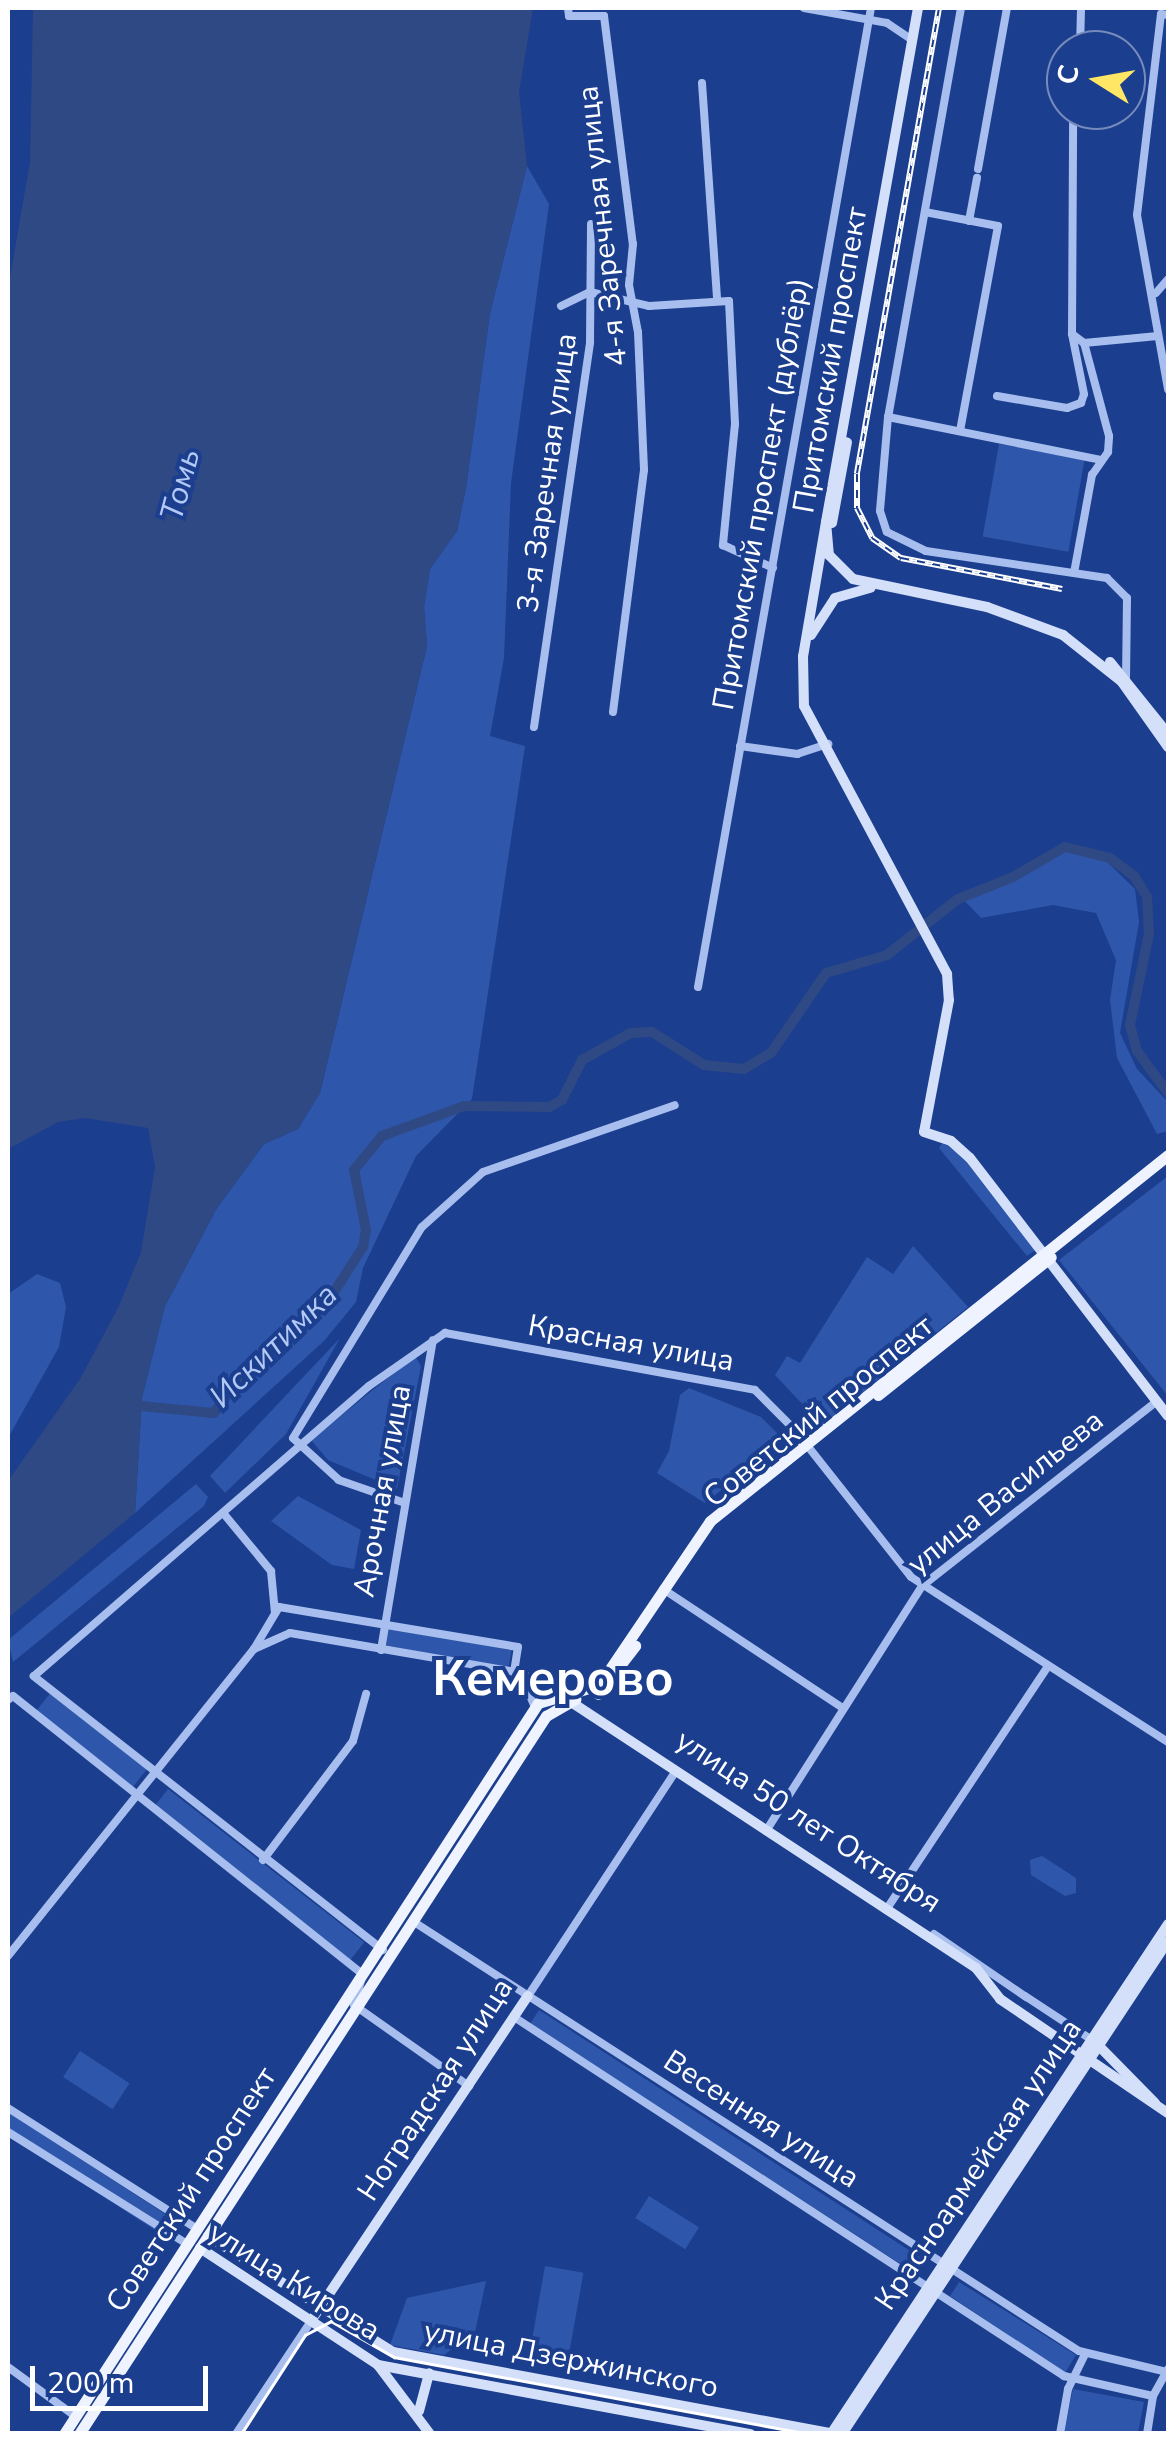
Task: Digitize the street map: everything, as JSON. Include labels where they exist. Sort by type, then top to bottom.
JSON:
[{"type":"main road","name":"Притомский проспект","points":[[842,567],[827,546],[829,523],[912,40],[921,8]]},
{"type":"main road","name":"Притомский проспект","points":[[842,567],[829,523],[921,8]]},
{"type":"main road","points":[[829,523],[802,691],[825,745],[941,955],[954,995],[926,1133],[958,1146],[1168,1416]]},
{"type":"main road","points":[[825,745],[809,692],[812,630],[827,546]]},
{"type":"main road","points":[[818,584],[842,567]]},
{"type":"main road","points":[[842,567],[853,579],[987,607],[1062,636],[1122,682],[1168,747]]},
{"type":"main road","points":[[842,567],[1052,623],[1126,677],[1168,734]]},
{"type":"main road","points":[[812,630],[844,593],[891,588]]},
{"type":"main road","name":"Советский проспект","points":[[79,2434],[202,2232],[358,2009],[552,1708],[603,1680],[710,1521],[1168,1156]]},
{"type":"main road","name":"Советский проспект","points":[[1047,1256],[1168,1165]]},
{"type":"main road","name":"Советский проспект","points":[[248,2163],[362,1974],[534,1710],[568,1698]]},
{"type":"main road","name":"улица 50 лет Октября","points":[[568,1698],[976,1968],[1000,2000],[1132,2078],[1164,2110]]},
{"type":"main road","points":[[486,1783],[489,1792],[500,1791]]},
{"type":"main road","points":[[470,1810],[480,1807],[482,1818]]},
{"type":"main road","name":"Красноармейская улица","points":[[1091,2052],[1168,1924]]},
{"type":"main road","name":"Красноармейская улица","points":[[836,2433],[1168,1941]]},
{"type":"main road","name":"Ноградская улица","points":[[313,2318],[528,1996]]},
{"type":"main road","name":"улица 50 лет Октября","points":[[1091,2052],[1164,2110]]},
{"type":"main road","name":"улица Дзержинского","points":[[202,2232],[393,2352],[836,2433]]},
{"type":"main road","name":"Советский проспект","points":[[64,2434],[194,2246]]},
{"type":"main road","name":"улица Кирова","points":[[194,2246],[313,2318],[378,2366],[419,2411],[430,2434]]},
{"type":"main road","name":"улица Дзержинского","points":[[378,2366],[751,2434]]},
{"type":"main road","points":[[419,2411],[429,2373]]},
{"type":"street","name":"4-я Заречная улица","points":[[568,8],[569,16],[604,16],[633,244],[632,301],[644,470],[613,712]]},
{"type":"street","points":[[804,8],[892,25],[912,40]]},
{"type":"street","name":"Притомский проспект (дублёр)","points":[[698,988],[871,8]]},
{"type":"street","points":[[961,8],[888,417],[880,512],[893,538],[926,551],[1107,578],[1127,598],[1126,677]]},
{"type":"street","points":[[969,221],[1006,8]]},
{"type":"street","points":[[1164,12],[1138,215],[1156,294],[1158,336],[1168,389]]},
{"type":"street","points":[[702,83],[717,300]]},
{"type":"street","points":[[996,396],[1067,408],[1081,403],[1072,334],[1073,130]]},
{"type":"street","points":[[926,212],[998,226],[960,431]]},
{"type":"street","name":"3-я Заречная улица","points":[[534,727],[594,292],[590,224]]},
{"type":"street","points":[[1156,294],[1168,279]]},
{"type":"street","points":[[561,306],[594,292],[632,301],[729,301],[735,424],[723,546],[772,568]]},
{"type":"street","points":[[1072,334],[1084,343],[1107,416],[1108,452],[1092,475],[1074,572]]},
{"type":"street","points":[[1084,343],[1158,336]]},
{"type":"street","points":[[888,417],[1100,460]]},
{"type":"street","points":[[740,746],[786,754],[825,745]]},
{"type":"street","points":[[402,1502],[339,1480],[293,1438],[422,1227],[453,1193],[483,1172],[675,1105]]},
{"type":"street","name":"Красная улица","points":[[432,1340],[445,1333],[755,1390],[808,1446],[922,1586],[1168,1742]]},
{"type":"street","points":[[380,1948],[153,1774],[34,1676],[300,1447],[432,1340]]},
{"type":"street","name":"Арочная улица","points":[[380,1650],[432,1340]]},
{"type":"street","name":"улица Васильева","points":[[767,1828],[922,1586],[1156,1401]]},
{"type":"street","points":[[224,1514],[272,1570],[273,1617],[290,1633],[518,1673],[568,1698]]},
{"type":"street","points":[[666,1591],[843,1708]]},
{"type":"street","points":[[8,1956],[254,1649],[273,1617],[287,1607],[518,1647],[518,1673],[534,1710]]},
{"type":"street","points":[[254,1649],[290,1633]]},
{"type":"street","points":[[888,1908],[1048,1666]]},
{"type":"street","points":[[263,1860],[353,1741],[366,1694]]},
{"type":"street","points":[[10,1698],[362,1974]]},
{"type":"street","name":"улица 50 лет Октября","points":[[568,1698],[767,1828]]},
{"type":"street","name":"Ноградская улица","points":[[528,1996],[676,1772]]},
{"type":"street","name":"улица 50 лет Октября","points":[[888,1908],[1026,1997],[1091,2052]]},
{"type":"street","name":"Весенняя улица","points":[[414,1922],[1085,2354],[1168,2370]]},
{"type":"street","name":"Советский проспект","points":[[378,1978],[384,1956],[380,1948]]},
{"type":"street","name":"Советский проспект","points":[[358,2009],[353,2000],[362,1974]]},
{"type":"street","points":[[1000,2000],[1006,1986],[1026,1997]]},
{"type":"street","points":[[358,2009],[468,2086]]},
{"type":"street","name":"Весенняя улица","points":[[514,2017],[1072,2380],[1153,2396]]},
{"type":"street","name":"улица Кирова","points":[[8,2108],[202,2232]]},
{"type":"street","name":"улица Кирова","points":[[8,2132],[194,2246]]},
{"type":"street","name":"Ноградская улица","points":[[236,2434],[313,2318]]},
{"type":"street","points":[[1060,2434],[1072,2380],[1085,2354]]},
{"type":"street","points":[[8,2367],[76,2416]]},
{"type":"street","points":[[1147,2434],[1153,2396],[1168,2370]]},
{"type":"shaded area","points":[[527,166],[549,204],[511,483],[504,658],[490,736],[525,746],[472,1099],[416,1156],[363,1268],[356,1302],[324,1341],[135,1513],[142,1398],[165,1306],[217,1208],[264,1144],[298,1129],[320,1093],[427,646],[424,607],[430,569],[457,531],[490,313]]},
{"type":"shaded area","points":[[999,444],[1085,459],[1068,552],[983,537]]},
{"type":"shaded area","points":[[1059,848],[1102,857],[1135,889],[1139,922],[1120,1033],[1137,1069],[1168,1102],[1168,1131],[1157,1134],[1117,1058],[1110,1000],[1116,960],[1096,913],[1053,905],[981,918],[964,900],[1013,882]]},
{"type":"shaded area","points":[[943,1142],[952,1143],[1038,1248],[1027,1256],[939,1148]]},
{"type":"shaded area","points":[[1168,1176],[1168,1396],[1059,1260]]},
{"type":"shaded area","points":[[913,1246],[968,1307],[822,1425],[775,1375],[787,1356],[800,1363],[867,1257],[893,1274]]},
{"type":"shaded area","points":[[37,1274],[60,1283],[66,1307],[59,1347],[8,1438],[8,1294]]},
{"type":"shaded area","points":[[340,1338],[286,1434],[225,1493],[210,1476]]},
{"type":"shaded area","points":[[415,1356],[421,1366],[397,1489],[328,1460],[311,1440]]},
{"type":"shaded area","points":[[689,1388],[761,1417],[784,1440],[705,1503],[657,1473],[669,1451],[680,1395]]},
{"type":"shaded area","points":[[196,1484],[208,1497],[204,1506],[13,1662],[8,1640]]},
{"type":"shaded area","points":[[298,1496],[361,1530],[354,1569],[332,1565],[271,1521]]},
{"type":"shaded area","points":[[387,1626],[512,1650],[508,1669],[383,1645]]},
{"type":"shaded area","points":[[51,1692],[148,1768],[133,1787],[36,1712]]},
{"type":"shaded area","points":[[168,1789],[364,1942],[350,1960],[154,1807]]},
{"type":"shaded area","points":[[1042,1856],[1076,1878],[1076,1893],[1065,1896],[1031,1875],[1030,1860]]},
{"type":"shaded area","points":[[539,2010],[926,2262],[918,2275],[530,2023]]},
{"type":"shaded area","points":[[80,2051],[129,2083],[113,2109],[63,2077]]},
{"type":"shaded area","points":[[8,2112],[173,2219],[163,2235],[8,2135]]},
{"type":"shaded area","points":[[649,2196],[699,2227],[685,2249],[635,2218]]},
{"type":"shaded area","points":[[545,2266],[583,2273],[569,2353],[531,2346]]},
{"type":"shaded area","points":[[486,2281],[475,2332],[444,2355],[390,2345],[407,2298]]},
{"type":"shaded area","points":[[959,2282],[1076,2355],[1065,2373],[950,2296]]},
{"type":"shaded area","points":[[1073,2389],[1144,2402],[1138,2433],[1064,2433]]},
{"type":"water","name":"Томь","points":[[33,8],[533,8],[519,92],[527,166],[490,313],[466,488],[457,531],[430,569],[424,607],[427,646],[320,1093],[298,1129],[264,1144],[217,1208],[165,1306],[142,1398],[135,1513],[8,1618],[8,1481],[80,1379],[119,1306],[141,1252],[155,1167],[148,1128],[85,1118],[58,1122],[8,1149],[8,289],[30,162]]},
{"type":"waterway","name":"Искитимка","points":[[130,1405],[214,1413],[238,1379],[327,1303],[363,1247],[366,1230],[354,1170],[382,1136],[464,1106],[549,1107],[562,1100],[582,1060],[631,1033],[652,1032],[704,1065],[744,1069],[771,1053],[826,973],[887,955],[958,899],[1013,877],[1065,847],[1110,858],[1134,876],[1147,897],[1149,934],[1130,1025],[1137,1051],[1168,1093]]},
{"type":"tram line","points":[[241,2434],[305,2335],[331,2321],[394,2357],[808,2434]]},
{"type":"railway","points":[[939,8],[857,474],[857,508],[872,538],[901,558],[1062,589]]},
{"type":"district","name":"Кемерово","points":[[553,1679]]}]
